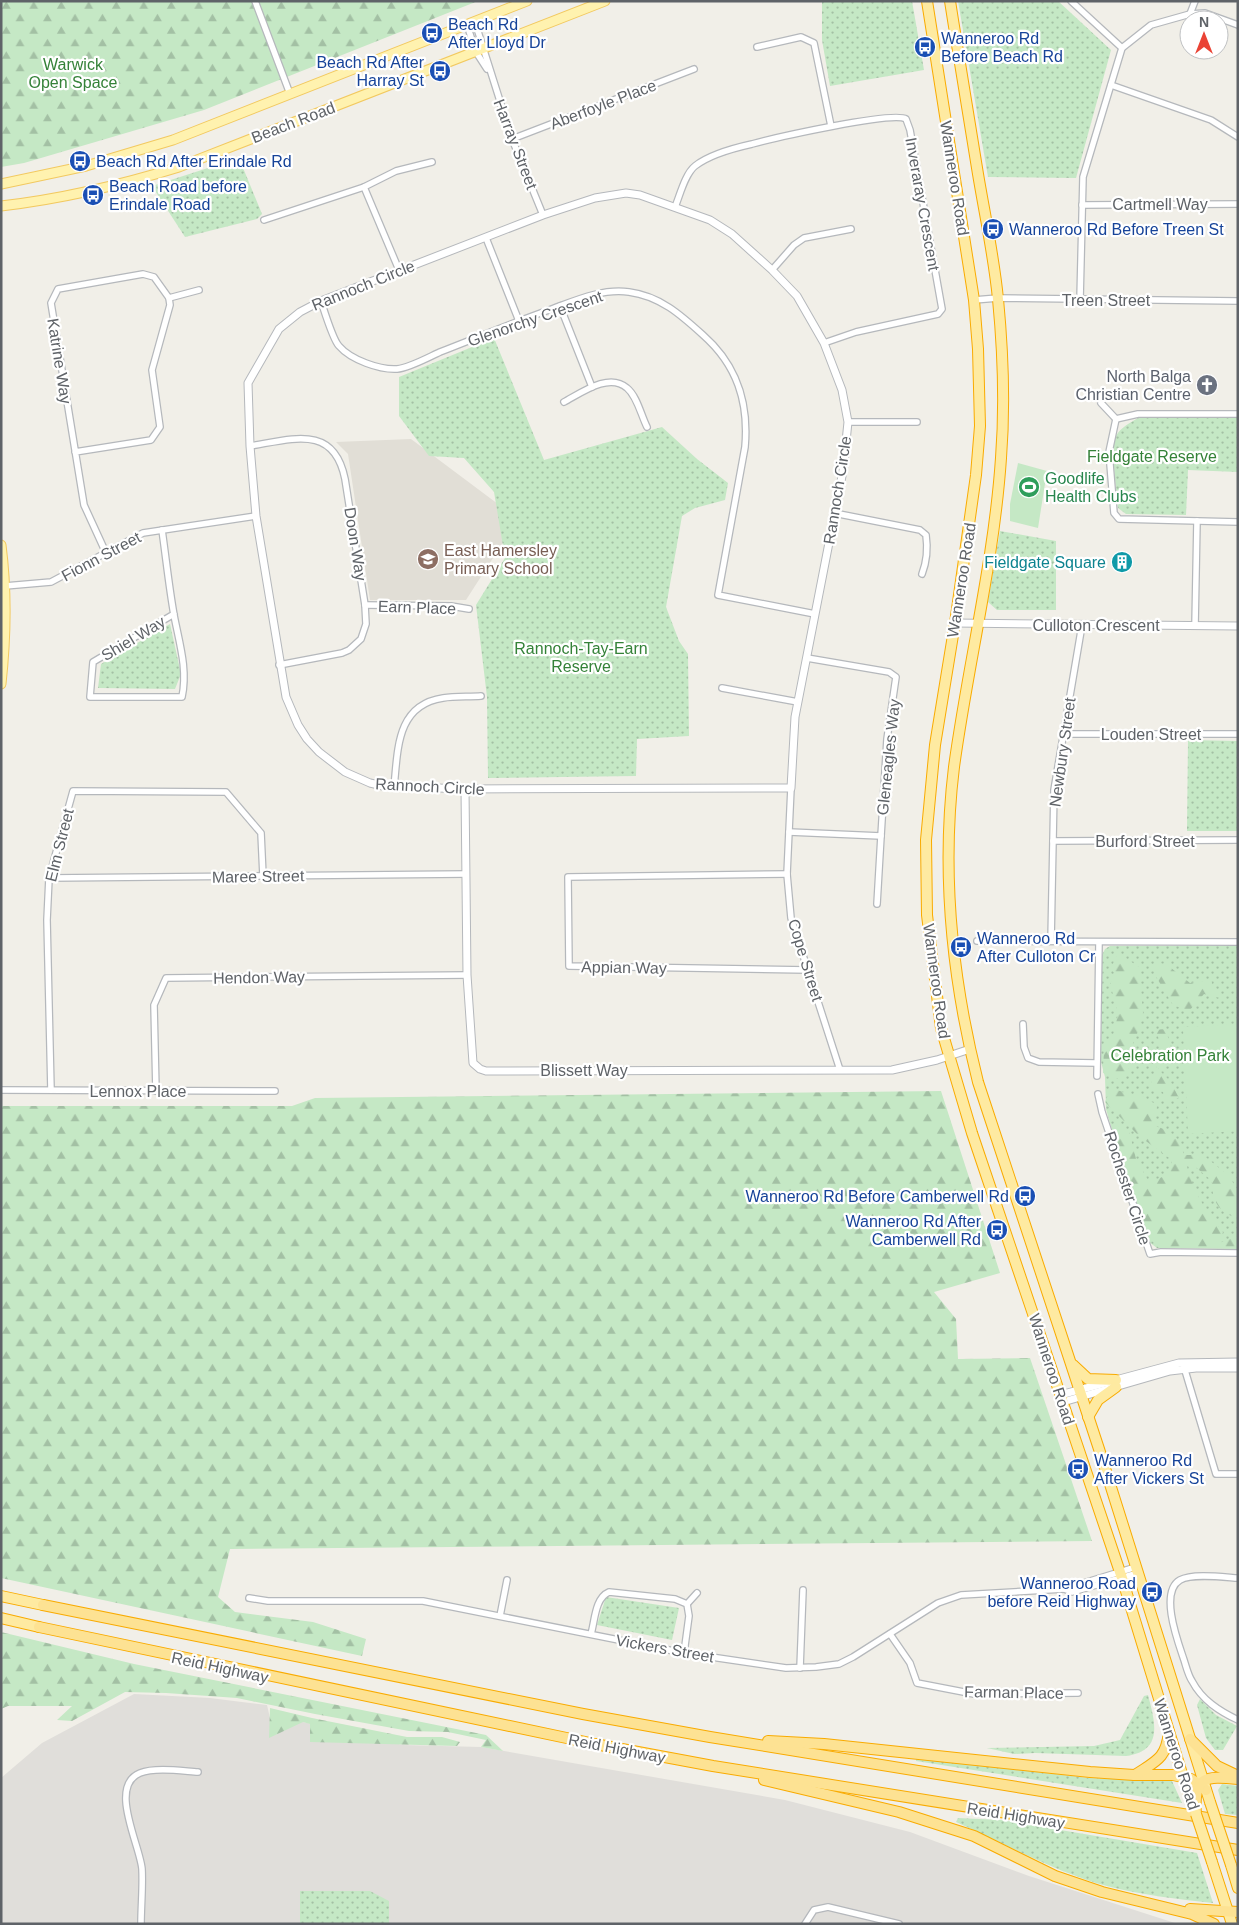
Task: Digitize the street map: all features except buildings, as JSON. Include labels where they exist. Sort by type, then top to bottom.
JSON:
[{"type":"highway","name":"Wanneroo Road","points":[[950,1],[998,298],[1002,366],[1001,458],[991,550],[954,768],[949,826],[948,884],[953,948],[963,1020],[978,1082],[1088,1417],[1203,1785],[1238,1888]]},
{"type":"highway","name":"Wanneroo Road","points":[[927,4],[974,300],[978,349],[980,426],[972,513],[935,745],[926,840],[927,900],[931,954],[942,1028],[948,1057],[1121,1575],[1183,1777],[1193,1801],[1212,1862],[1233,1912],[1232,1924]]},
{"type":"highway","points":[[1070,1363],[1088,1379],[1116,1383]]},
{"type":"highway","points":[[1088,1417],[1098,1400],[1116,1383]]},
{"type":"highway","name":"Reid Highway","points":[[1,1596],[583,1714],[710,1737],[1238,1822]]},
{"type":"highway","name":"Reid Highway","points":[[1,1618],[586,1742],[713,1766],[1238,1850]]},
{"type":"highway","points":[[1134,1775],[1158,1760],[1166,1750],[1169,1732]]},
{"type":"highway","points":[[710,1737],[824,1744],[1044,1768],[1134,1775],[1173,1775],[1191,1779],[1203,1785]]},
{"type":"highway","points":[[1190,1739],[1217,1766],[1238,1777]]},
{"type":"highway","points":[[713,1766],[787,1787],[909,1815],[974,1836],[1055,1876],[1137,1902],[1192,1914],[1214,1924]]},
{"type":"highway","points":[[1193,1801],[1197,1789],[1213,1777],[1238,1777]]},
{"type":"highway","points":[[1137,1902],[1199,1910],[1233,1912]]},
{"type":"main road","name":"Beach Road","points":[[1,184],[86,166],[174,140],[527,1]]},
{"type":"main road","name":"Beach Road","points":[[1,206],[22,204],[95,190],[134,181],[179,167],[605,1]]},
{"type":"main road","points":[[1,211],[22,204]]},
{"type":"main road","points":[[1,545],[5,586],[4,653],[1,684]]},
{"type":"street","points":[[255,1],[290,94]]},
{"type":"street","points":[[1071,1],[1122,48]]},
{"type":"street","points":[[1080,300],[1083,177],[1122,48],[1151,25],[1179,17]]},
{"type":"street","name":"Harray Street","points":[[471,24],[512,139],[543,215]]},
{"type":"street","points":[[757,47],[801,37],[814,43],[831,126]]},
{"type":"street","name":"Aberfoyle Place","points":[[512,139],[694,69]]},
{"type":"street","points":[[1111,85],[1212,120],[1238,138]]},
{"type":"street","name":"Inveraray Crescent","points":[[675,207],[690,173],[695,166],[706,160],[752,144],[831,126],[895,116],[906,119],[914,149],[942,309],[938,314],[930,317],[856,332],[824,343]]},
{"type":"street","points":[[264,220],[364,187],[396,171],[432,162]]},
{"type":"street","points":[[364,187],[399,270]]},
{"type":"street","name":"Rannoch Circle","points":[[626,192],[640,195],[710,220],[722,227],[772,270],[797,296],[824,343],[842,390],[848,422],[843,471],[795,717],[791,788],[465,789],[394,787],[370,783],[356,778],[332,763],[307,739],[290,711],[280,665],[256,516],[250,446],[248,383],[279,329],[300,312],[321,301],[543,215],[595,198],[626,192]]},
{"type":"street","name":"Cartmell Way","points":[[1082,205],[1238,204]]},
{"type":"street","points":[[772,270],[794,245],[804,238],[851,229]]},
{"type":"street","points":[[486,238],[519,321]]},
{"type":"street","name":"Katrine Way","points":[[106,553],[84,505],[51,303],[58,289],[143,274],[154,277],[169,298]]},
{"type":"street","points":[[75,452],[151,440],[160,427],[152,370],[170,305],[169,298],[199,290]]},
{"type":"street","name":"Glenorchy Crescent","points":[[321,301],[338,346],[366,365],[398,369],[591,295],[632,292],[654,298],[683,316],[710,340],[725,358],[736,378],[745,404],[747,427],[745,447],[718,595],[815,614]]},
{"type":"street","name":"Treen Street","points":[[974,300],[998,298],[1238,301]]},
{"type":"street","points":[[560,306],[592,387]]},
{"type":"street","points":[[564,402],[592,387],[610,382],[620,384],[628,388],[647,427]]},
{"type":"street","points":[[1101,403],[1116,420]]},
{"type":"street","points":[[1116,420],[1138,414],[1238,414]]},
{"type":"street","points":[[1116,420],[1109,452],[1114,513],[1118,519],[1238,522]]},
{"type":"street","points":[[848,422],[917,422]]},
{"type":"street","name":"Doon Way","points":[[250,446],[312,439],[327,444],[337,454],[345,479],[366,605],[364,632],[361,639],[349,650],[280,665]]},
{"type":"street","points":[[834,513],[920,530],[926,535],[928,549],[927,563],[922,574]]},
{"type":"street","name":"Fionn Street","points":[[5,586],[52,582],[143,532],[256,516]]},
{"type":"street","points":[[1195,626],[1197,521]]},
{"type":"street","name":"Shiel Way","points":[[162,530],[184,667],[185,683],[182,696],[90,697],[93,662],[174,614]]},
{"type":"street","name":"Earn Place","points":[[366,605],[451,606],[469,609]]},
{"type":"street","name":"Culloton Crescent","points":[[955,623],[1238,626]]},
{"type":"street","name":"Newbury Street","points":[[1051,941],[1054,790],[1082,625]]},
{"type":"street","name":"Gleneagles Way","points":[[789,832],[881,836],[887,739],[896,677],[889,672],[807,658]]},
{"type":"street","points":[[722,688],[798,702]]},
{"type":"street","points":[[394,787],[399,739],[403,727],[414,711],[436,699],[482,696]]},
{"type":"street","name":"Louden Street","points":[[1064,734],[1238,734]]},
{"type":"street","name":"Cope Street","points":[[791,788],[787,874],[791,918],[840,1070]]},
{"type":"street","name":"Blissett Way","points":[[465,789],[467,975],[473,1063],[480,1070],[892,1070],[948,1057],[970,1049]]},
{"type":"street","name":"Elm Street","points":[[51,1090],[47,920],[49,878],[73,791],[226,792],[261,833],[263,876]]},
{"type":"street","points":[[876,904],[881,836]]},
{"type":"street","name":"Burford Street","points":[[1053,841],[1238,840]]},
{"type":"street","name":"Maree Street","points":[[49,878],[466,874]]},
{"type":"street","name":"Appian Way","points":[[787,874],[568,877],[569,966],[808,970]]},
{"type":"street","points":[[977,941],[1238,942]]},
{"type":"street","points":[[1097,1076],[1099,942]]},
{"type":"street","name":"Hendon Way","points":[[156,1091],[154,1005],[166,978],[467,975]]},
{"type":"street","points":[[1023,1024],[1024,1047],[1028,1058],[1038,1062],[1096,1063]]},
{"type":"street","name":"Lennox Place","points":[[1,1090],[275,1091]]},
{"type":"street","name":"Rochester Circle","points":[[1098,1094],[1102,1112],[1150,1254],[1161,1252],[1238,1253]]},
{"type":"street","points":[[1062,1398],[1170,1371],[1183,1366],[1238,1362]]},
{"type":"street","points":[[1183,1366],[1238,1368]]},
{"type":"street","points":[[1183,1366],[1216,1474],[1238,1474]]},
{"type":"street","name":"Vickers Street","points":[[249,1598],[268,1600],[423,1601],[684,1653],[786,1668],[800,1668],[839,1664],[938,1603],[961,1595],[1064,1589],[1072,1592],[1137,1570]]},
{"type":"street","points":[[1238,1578],[1188,1577],[1180,1580],[1174,1587],[1171,1603],[1174,1628],[1191,1681],[1218,1710],[1238,1720]]},
{"type":"street","points":[[500,1616],[507,1580]]},
{"type":"street","points":[[800,1668],[803,1590]]},
{"type":"street","points":[[591,1634],[599,1601],[603,1595],[609,1592],[675,1599],[687,1604]]},
{"type":"street","points":[[687,1604],[697,1594]]},
{"type":"street","points":[[684,1653],[689,1616],[687,1604]]},
{"type":"street","name":"Farman Place","points":[[890,1634],[910,1663],[917,1683],[974,1694],[1078,1692]]},
{"type":"street","points":[[141,1924],[142,1869],[126,1812],[125,1796],[127,1786],[132,1778],[139,1773],[150,1770],[198,1772]]},
{"type":"street","points":[[805,1924],[814,1910],[828,1907],[899,1924]]},
{"type":"shaded area","name":"East Hamersley Primary School","points":[[411,439],[518,519],[466,600],[370,600],[348,454],[336,442]]},
{"type":"shaded area","points":[[134,1694],[210,1698],[267,1705],[270,1718],[303,1722],[403,1745],[481,1747],[785,1800],[910,1832],[1029,1876],[1178,1924],[1,1924],[1,1778],[42,1743]]},
{"type":"green space","name":"Warwick Open Space","points":[[1,1],[478,1],[204,110],[24,163],[1,167]]},
{"type":"green space","points":[[822,1],[912,1],[924,70],[830,86],[822,40]]},
{"type":"green space","points":[[958,1],[1058,1],[1111,50],[1076,178],[988,177]]},
{"type":"green space","points":[[239,158],[262,214],[257,219],[185,237],[152,186]]},
{"type":"green space","name":"Rannoch-Tay-Earn Reserve","points":[[494,338],[544,460],[662,427],[697,459],[728,483],[725,500],[695,508],[682,516],[666,607],[679,641],[688,654],[689,736],[637,739],[636,776],[488,778],[487,697],[476,605],[505,558],[494,492],[464,458],[429,456],[399,416],[399,377]]},
{"type":"green space","name":"Fieldgate Reserve","points":[[1238,417],[1238,472],[1188,470],[1186,515],[1126,514],[1118,508],[1114,442],[1120,430],[1138,418]]},
{"type":"green space","name":"Goodlife Health Clubs","points":[[1018,463],[1047,471],[1038,528],[1010,521],[1010,504]]},
{"type":"green space","points":[[1000,531],[1056,541],[1056,610],[997,610],[988,602]]},
{"type":"green space","points":[[170,624],[181,674],[175,689],[98,688],[101,664]]},
{"type":"green space","points":[[1188,740],[1238,741],[1238,831],[1187,831]]},
{"type":"green space","name":"Celebration Park","points":[[1110,946],[1238,946],[1238,1248],[1157,1248],[1149,1242],[1106,1109],[1105,1077],[1101,1062],[1102,955],[1105,949]]},
{"type":"green space","points":[[1118,953],[1139,967],[1143,1013],[1140,1027],[1131,1048],[1133,1062],[1121,1080],[1103,1073],[1104,1048],[1113,1036],[1118,1014],[1110,983],[1116,976],[1111,968]]},
{"type":"green space","points":[[1154,963],[1166,964],[1190,983],[1210,980],[1224,999],[1204,994],[1189,1011],[1173,1005],[1155,975]]},
{"type":"green space","points":[[1238,1024],[1238,1131],[1188,1134],[1183,1027]]},
{"type":"green space","points":[[1165,1029],[1174,1053],[1158,1069],[1170,1081],[1179,1098],[1166,1101],[1163,1092],[1150,1086],[1157,1065],[1152,1056],[1163,1048],[1155,1030]]},
{"type":"green space","points":[[1111,1088],[1142,1096],[1157,1105],[1155,1126],[1171,1133],[1178,1140],[1184,1155],[1203,1155],[1229,1176],[1238,1191],[1238,1218],[1225,1213],[1217,1205],[1211,1180],[1193,1165],[1186,1163],[1200,1200],[1223,1232],[1219,1243],[1238,1236],[1238,1249],[1159,1248],[1148,1237],[1130,1177],[1113,1136],[1114,1124],[1129,1131],[1136,1159],[1149,1182],[1170,1174],[1172,1160],[1139,1136],[1105,1102]]},
{"type":"green space","points":[[941,1091],[1000,1273],[934,1292],[956,1319],[958,1359],[1030,1358],[1092,1541],[230,1549],[218,1597],[235,1612],[313,1622],[366,1639],[362,1656],[1,1578],[1,1106],[292,1106],[315,1098]]},
{"type":"green space","points":[[606,1597],[679,1608],[672,1640],[597,1625]]},
{"type":"green space","points":[[1,1632],[134,1664],[486,1735],[503,1751],[481,1747],[486,1740],[448,1732],[409,1731],[237,1698],[125,1692],[72,1721],[57,1720],[72,1706],[8,1706],[1,1709]]},
{"type":"green space","points":[[1148,1695],[1153,1715],[1154,1734],[1152,1742],[1138,1753],[1126,1756],[1014,1754],[987,1748],[1094,1746],[1120,1740],[1144,1696]]},
{"type":"green space","points":[[1200,1699],[1216,1715],[1237,1726],[1223,1750],[1215,1750],[1206,1738],[1197,1705]]},
{"type":"green space","points":[[270,1708],[407,1737],[442,1737],[460,1742],[457,1746],[310,1742],[310,1724],[303,1722],[269,1738]]},
{"type":"green space","points":[[916,1758],[1089,1778],[1172,1781],[1182,1803],[916,1761]]},
{"type":"green space","points":[[1222,1784],[1238,1786],[1238,1815],[1225,1814],[1218,1790]]},
{"type":"green space","points":[[958,1818],[1001,1820],[1197,1853],[1213,1903],[1133,1892],[1088,1880],[1050,1866],[956,1822]]},
{"type":"green space","points":[[300,1891],[370,1891],[389,1901],[389,1924],[300,1924]]},
{"type":"place","name":"Beach Rd After Lloyd Dr","points":[[432,33]]},
{"type":"place","name":"Wanneroo Rd Before Beach Rd","points":[[925,47]]},
{"type":"place","name":"Beach Rd After Harray St","points":[[440,71]]},
{"type":"place","name":"Beach Rd After Erindale Rd","points":[[80,161]]},
{"type":"place","name":"Beach Road before Erindale Road","points":[[93,195]]},
{"type":"place","name":"Wanneroo Rd Before Treen St","points":[[993,229]]},
{"type":"place","name":"North Balga Christian Centre","points":[[1207,385]]},
{"type":"place","name":"Goodlife Health Clubs","points":[[1029,487]]},
{"type":"place","name":"East Hamersley Primary School","points":[[428,559]]},
{"type":"place","name":"Fieldgate Square","points":[[1122,562]]},
{"type":"place","name":"Wanneroo Rd After Culloton Cr","points":[[961,947]]},
{"type":"place","name":"Wanneroo Rd Before Camberwell Rd","points":[[1025,1196]]},
{"type":"place","name":"Wanneroo Rd After Camberwell Rd","points":[[997,1230]]},
{"type":"place","name":"Wanneroo Rd After Vickers St","points":[[1078,1469]]},
{"type":"place","name":"Wanneroo Road before Reid Highway","points":[[1152,1592]]}]
